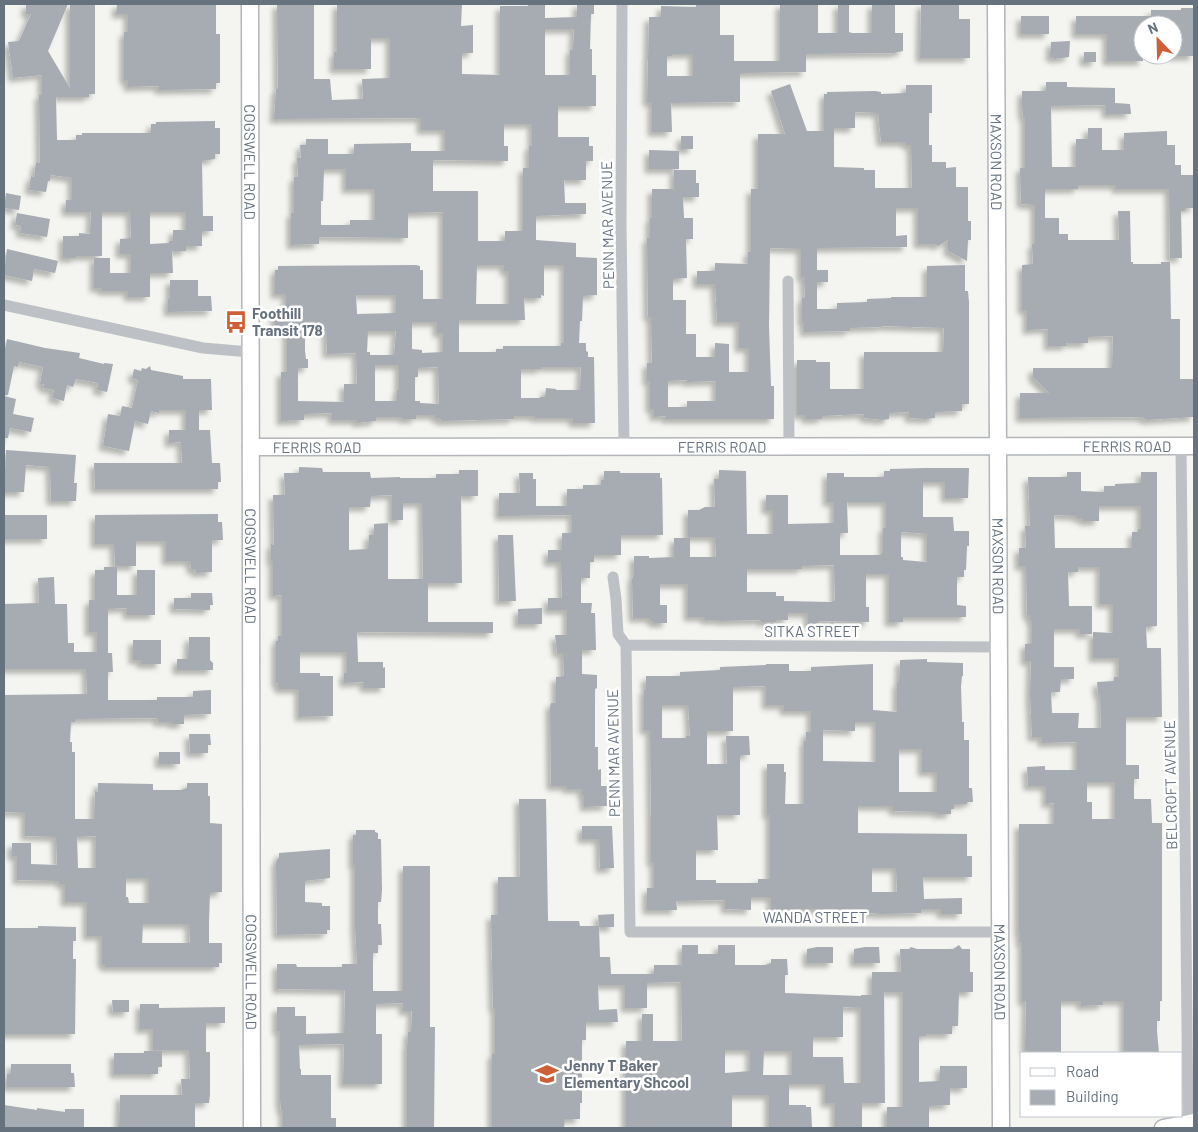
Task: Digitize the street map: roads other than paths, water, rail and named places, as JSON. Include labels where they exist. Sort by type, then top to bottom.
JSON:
[{"type":"street","name":"COGSWELL ROAD","points":[[250,4],[252,1128]]},
{"type":"street","name":"PENN MAR AVENUE","points":[[622,4],[621,224],[624,446]]},
{"type":"street","name":"MAXSON ROAD","points":[[996,4],[1001,1128]]},
{"type":"street","points":[[788,281],[789,446]]},
{"type":"street","points":[[4,304],[203,348],[250,352]]},
{"type":"street","name":"FERRIS ROAD","points":[[251,447],[1188,446]]},
{"type":"street","name":"BELCROFT AVENUE","points":[[1188,446],[1187,549],[1182,572],[1191,1123]]},
{"type":"street","points":[[1170,571],[1182,572]]},
{"type":"street","name":"PENN MAR AVENUE","points":[[613,577],[618,634],[626,645],[630,932]]},
{"type":"street","name":"SITKA STREET","points":[[626,645],[998,647]]},
{"type":"street","name":"WANDA STREET","points":[[630,932],[1000,932]]},
{"type":"street","points":[[1163,1128],[1191,1123]]},
{"type":"place","name":"Foothill Transit 178","points":[[236,322]]},
{"type":"place","name":"Jenny T Baker Elementary Shcool","points":[[547,1074]]}]
